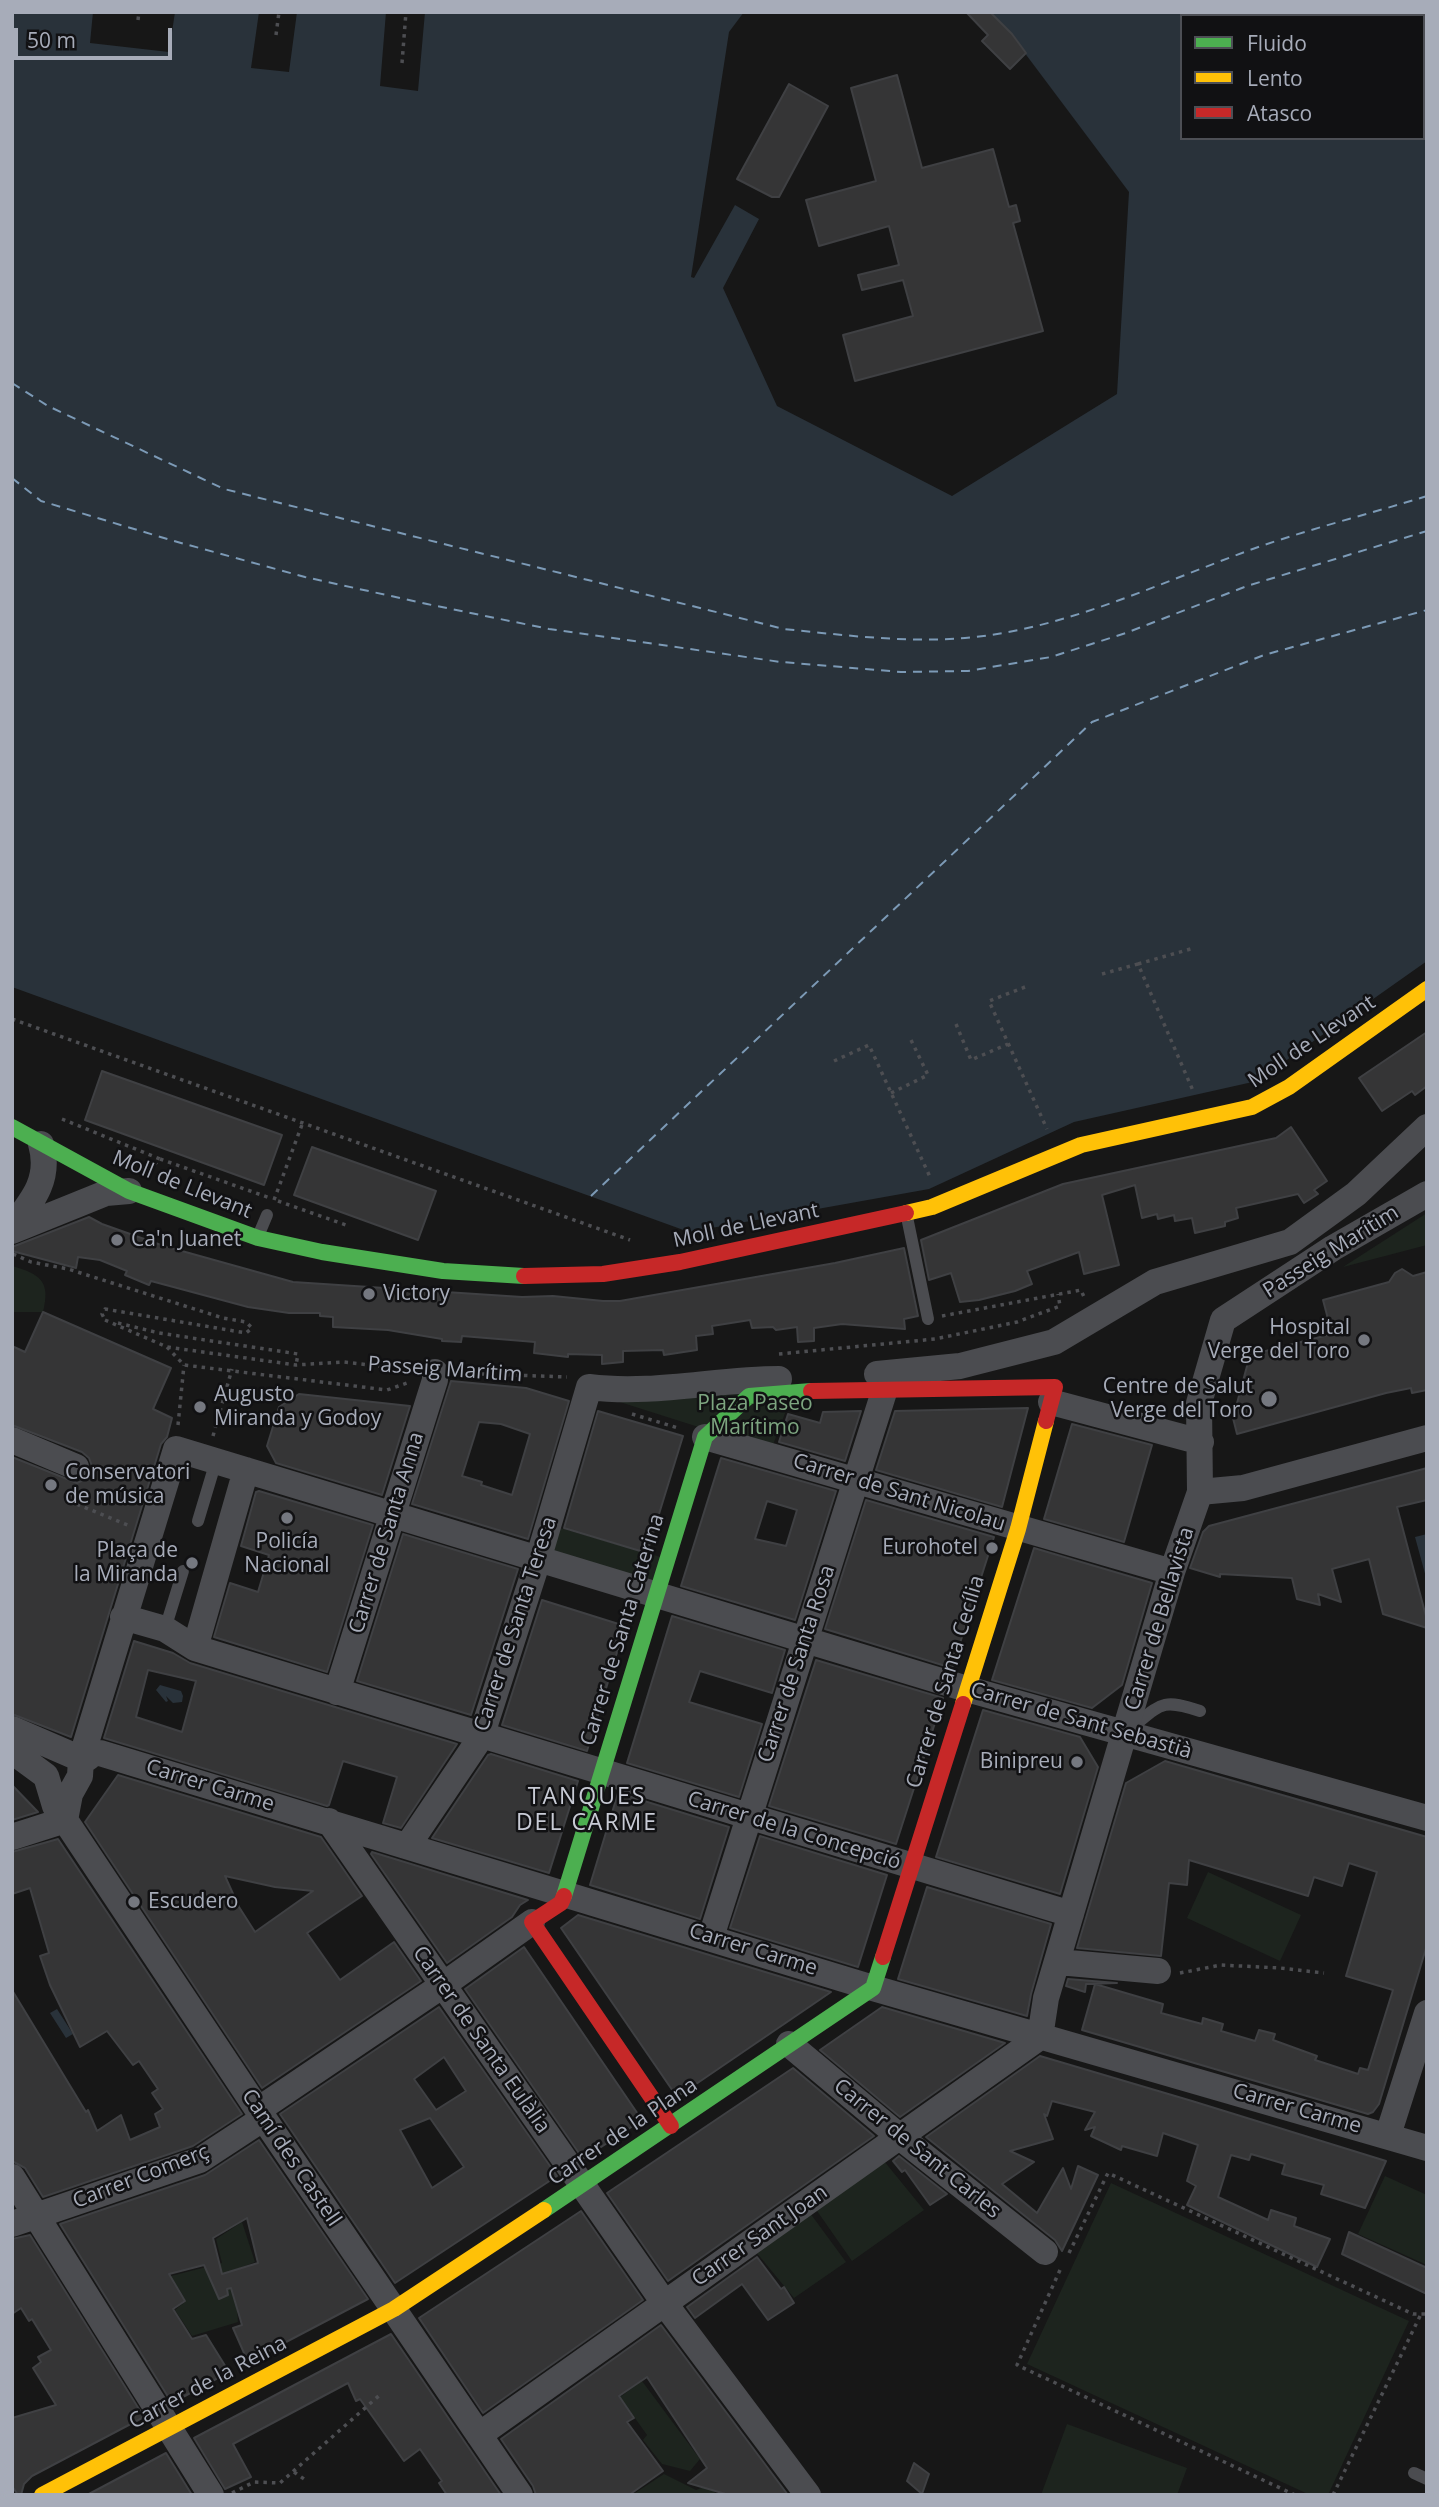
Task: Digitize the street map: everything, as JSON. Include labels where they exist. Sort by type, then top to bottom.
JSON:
[{"type":"street","name":"Moll de Llevant","points":[[12,1127],[129,1191],[258,1238],[323,1252],[443,1271],[523,1276],[603,1274],[680,1262],[932,1207],[1081,1146],[1252,1107],[1289,1087],[1427,989]]},
{"type":"street","points":[[586,1388],[640,1390],[744,1379],[818,1379],[960,1367],[1054,1342],[1155,1282],[1290,1242],[1356,1194],[1427,1127]]},
{"type":"street","points":[[12,1229],[45,1172],[45,1157],[41,1144]]},
{"type":"street","points":[[12,1229],[106,1193],[129,1191]]},
{"type":"street","name":"Passeig Marítim","points":[[1201,1442],[1199,1402],[1210,1343],[1223,1320],[1333,1248],[1427,1194]]},
{"type":"street","name":"Carrer de Santa Anna","points":[[337,1692],[435,1373]]},
{"type":"street","name":"Carrer de Santa Teresa","points":[[408,1845],[481,1737],[538,1560],[586,1388]]},
{"type":"street","name":"Carrer de Santa Caterina","points":[[565,1894],[705,1437],[749,1395],[813,1391],[884,1392]]},
{"type":"street","points":[[884,1392],[1053,1395],[1201,1442]]},
{"type":"street","name":"Carrer de Santa Rosa","points":[[711,1937],[884,1392]]},
{"type":"street","name":"Carrer de Santa Cecília","points":[[873,1988],[1017,1529],[1053,1395]]},
{"type":"street","name":"Carrer de Sant Nicolau","points":[[705,1437],[857,1479],[1017,1529],[1172,1573]]},
{"type":"street","points":[[1200,1492],[1243,1488],[1427,1438]]},
{"type":"street","points":[[12,1440],[76,1467]]},
{"type":"street","name":"Carrer de Bellavista","points":[[1040,2037],[1045,1998],[1058,1962],[1172,1573],[1200,1492],[1201,1442]]},
{"type":"street","points":[[12,1838],[65,1820],[70,1794],[80,1776],[82,1760],[123,1617],[176,1449],[538,1560]]},
{"type":"street","points":[[123,1617],[164,1629],[195,1648],[252,1471]]},
{"type":"street","name":"Carrer de Sant Sebastià","points":[[538,1560],[967,1689],[1427,1818]]},
{"type":"street","name":"Carrer de la Concepció","points":[[195,1648],[1071,1914]]},
{"type":"street","points":[[12,1730],[82,1760]]},
{"type":"street","points":[[12,1751],[46,1776],[82,1760]]},
{"type":"street","name":"Carrer Carme","points":[[82,1760],[100,1753],[873,1988],[1427,2148]]},
{"type":"street","name":"Camí des Castell","points":[[46,1776],[55,1806],[520,2495]]},
{"type":"street","name":"Carrer de Santa Eulàlia","points":[[329,1821],[580,2185],[808,2495]]},
{"type":"street","points":[[565,1894],[561,1903],[532,1922],[671,2126]]},
{"type":"street","name":"Carrer Comerç","points":[[24,2220],[200,2160],[532,1922]]},
{"type":"street","points":[[1058,1962],[1158,1971]]},
{"type":"street","name":"Carrer de la Plana","points":[[394,2309],[671,2126],[873,1988]]},
{"type":"street","points":[[1388,2135],[1427,2012]]},
{"type":"street","name":"Carrer Sant Joan","points":[[479,2435],[1040,2037]]},
{"type":"street","name":"Carrer de Sant Carles","points":[[789,2044],[900,2137],[1056,2254]]},
{"type":"street","points":[[12,2177],[24,2220],[169,2427],[211,2495]]},
{"type":"street","name":"Carrer de la Reina","points":[[41,2495],[394,2309]]},
{"type":"lane","points":[[906,1213],[928,1319]]},
{"type":"lane","points":[[258,1238],[268,1215]]},
{"type":"lane","points":[[198,1521],[211,1459]]},
{"type":"lane","points":[[164,1629],[183,1571]]},
{"type":"lane","points":[[1125,1734],[1160,1704],[1177,1703],[1200,1711]]},
{"type":"lane","points":[[1414,2473],[1427,2479]]},
{"type":"path","points":[[138,20],[139,12]]},
{"type":"path","points":[[276,35],[279,12]]},
{"type":"path","points":[[402,63],[406,12]]},
{"type":"path","points":[[1102,974],[1194,948]]},
{"type":"path","points":[[1138,964],[1195,1095]]},
{"type":"path","points":[[1025,987],[989,1001],[1049,1133]]},
{"type":"path","points":[[12,1019],[628,1240],[641,1240]]},
{"type":"path","points":[[956,1024],[971,1060],[1008,1044]]},
{"type":"path","points":[[891,1093],[928,1075],[911,1040]]},
{"type":"path","points":[[834,1061],[869,1045],[934,1187]]},
{"type":"path","points":[[60,1119],[160,1159],[356,1228]]},
{"type":"path","points":[[268,1215],[303,1122]]},
{"type":"path","points":[[129,1191],[160,1159]]},
{"type":"path","points":[[12,1254],[31,1262],[68,1269],[223,1318],[246,1322],[252,1328],[246,1333],[105,1310],[102,1314],[105,1320],[167,1347],[184,1365],[387,1390],[435,1373]]},
{"type":"path","points":[[928,1319],[1081,1290]]},
{"type":"path","points":[[769,1355],[935,1339],[1017,1322],[1060,1306],[1058,1294]]},
{"type":"path","points":[[105,1320],[159,1333],[298,1354],[296,1365]]},
{"type":"path","name":"Passeig Marítim","points":[[167,1347],[296,1365],[344,1362],[586,1388]]},
{"type":"path","points":[[176,1449],[184,1365]]},
{"type":"path","points":[[211,1459],[232,1369]]},
{"type":"path","points":[[586,1388],[705,1437]]},
{"type":"path","points":[[72,1493],[69,1502],[148,1534]]},
{"type":"path","points":[[1158,1971],[1176,1974],[1221,1965],[1324,1973]]},
{"type":"path","points":[[1295,2495],[1017,2365],[1061,2268],[1056,2254],[1108,2173],[1413,2314],[1425,2313]]},
{"type":"path","points":[[1333,2495],[1425,2313]]},
{"type":"path","points":[[230,2495],[254,2482],[280,2483],[382,2393]]},
{"type":"path","points":[[294,2472],[307,2481]]},
{"type":"green space","points":[[1427,1213],[1427,1245],[1343,1267]]},
{"type":"green space","points":[[12,1266],[30,1272],[41,1280],[45,1293],[43,1312],[12,1312]]},
{"type":"green space","name":"Plaza Paseo Marítimo","points":[[795,1387],[771,1450],[604,1397]]},
{"type":"green space","points":[[557,1527],[664,1558],[652,1583],[539,1555]]},
{"type":"green space","points":[[1208,1872],[1301,1915],[1280,1961],[1187,1918]]},
{"type":"green space","points":[[884,2161],[924,2210],[852,2261],[815,2208]]},
{"type":"green space","points":[[1385,2176],[1427,2195],[1427,2265],[1358,2234]]},
{"type":"green space","points":[[1111,2183],[1409,2321],[1328,2495],[1310,2495],[1027,2364]]},
{"type":"green space","points":[[810,2213],[846,2262],[794,2298],[756,2252]]},
{"type":"green space","points":[[242,2222],[255,2262],[240,2268],[242,2284],[236,2297],[238,2322],[192,2336],[175,2310],[186,2301],[171,2276],[222,2263],[216,2239]]},
{"type":"green space","points":[[642,2381],[700,2459],[690,2471],[662,2464],[643,2440],[647,2435],[620,2397]]},
{"type":"green space","points":[[1067,2424],[1187,2468],[1177,2495],[1041,2495]]},
{"type":"green space","points":[[664,2474],[696,2490],[709,2485],[716,2494],[632,2495]]},
{"type":"shaded area","points":[[12,12],[93,12],[90,43],[169,52],[175,12],[259,12],[251,68],[289,72],[297,12],[386,12],[380,86],[418,91],[425,12],[744,12],[729,32],[691,277],[694,278],[735,205],[759,219],[723,288],[777,406],[952,496],[1117,394],[1129,192],[1006,28],[990,12],[1427,12],[1427,961],[1257,1081],[1074,1122],[929,1189],[689,1232],[12,987]]},
{"type":"shaded area","points":[[1427,1534],[1427,1581],[1415,1537]]},
{"type":"shaded area","points":[[160,1685],[181,1691],[182,1702],[173,1703],[166,1696],[166,1702],[156,1690]]},
{"type":"shaded area","points":[[57,2009],[73,2034],[66,2038],[50,2013]]},
{"type":"building","points":[[966,12],[990,12],[1026,53],[1010,69],[982,41],[988,35]]},
{"type":"building","points":[[897,75],[922,168],[993,149],[1009,207],[1016,205],[1020,221],[1013,223],[1043,331],[855,381],[843,335],[913,316],[903,280],[862,290],[858,275],[899,265],[889,226],[819,246],[806,200],[876,181],[851,88]]},
{"type":"building","points":[[789,84],[828,106],[779,197],[772,197],[737,179]]},
{"type":"building","points":[[1427,1032],[1427,1086],[1415,1095],[1412,1091],[1382,1111],[1359,1078]]},
{"type":"building","points":[[102,1071],[282,1135],[264,1185],[85,1120]]},
{"type":"building","points":[[1291,1127],[1327,1181],[1314,1190],[1318,1194],[1304,1203],[1298,1194],[1236,1208],[1238,1218],[1225,1222],[1225,1226],[1195,1233],[1192,1218],[1175,1221],[1174,1215],[1158,1219],[1157,1214],[1142,1218],[1135,1185],[1102,1195],[1119,1265],[1084,1274],[1079,1252],[1027,1271],[1032,1284],[979,1300],[960,1302],[951,1273],[929,1280],[921,1240],[1063,1184],[1276,1138]]},
{"type":"building","points":[[312,1147],[436,1191],[418,1240],[294,1195]]},
{"type":"building","points":[[89,1217],[164,1246],[293,1282],[603,1301],[620,1301],[904,1248],[918,1316],[904,1319],[905,1329],[842,1324],[814,1328],[814,1341],[798,1342],[797,1327],[776,1330],[773,1327],[752,1328],[750,1320],[712,1326],[713,1334],[696,1336],[697,1350],[664,1355],[663,1350],[623,1351],[623,1362],[602,1364],[602,1355],[568,1354],[568,1357],[534,1353],[535,1342],[462,1336],[461,1342],[442,1341],[388,1330],[333,1327],[333,1317],[320,1316],[320,1313],[289,1313],[248,1307],[151,1281],[149,1285],[125,1275],[127,1271],[100,1260],[78,1257],[76,1268],[12,1251],[12,1247]]},
{"type":"building","points":[[1402,1269],[1413,1276],[1427,1272],[1427,1390],[1412,1393],[1411,1388],[1386,1393],[1237,1434],[1233,1418],[1250,1355],[1332,1334],[1323,1300],[1389,1282],[1395,1273]]},
{"type":"building","points":[[43,1312],[171,1368],[153,1409],[172,1418],[167,1437],[161,1444],[71,1737],[12,1714],[12,1457],[77,1483],[86,1479],[92,1466],[89,1458],[82,1452],[12,1425],[12,1346],[25,1352]]},
{"type":"building","points":[[451,1381],[526,1388],[569,1401],[528,1539],[412,1504]],"holes":[[[479,1422],[501,1424],[530,1434],[512,1495],[462,1476]]]},
{"type":"building","points":[[299,1394],[410,1406],[382,1495],[276,1463],[267,1446],[279,1407]]},
{"type":"building","points":[[1028,1408],[1002,1507],[876,1470],[895,1411]]},
{"type":"building","points":[[598,1411],[683,1436],[647,1553],[564,1528]]},
{"type":"building","points":[[861,1411],[845,1461],[779,1442],[788,1414],[820,1423],[823,1412]]},
{"type":"building","points":[[1072,1424],[1152,1445],[1124,1542],[1044,1519]]},
{"type":"building","points":[[721,1458],[836,1491],[795,1620],[681,1586]],"holes":[[[767,1501],[797,1510],[786,1546],[755,1539]]]},
{"type":"building","points":[[1427,1468],[1427,1500],[1397,1507],[1427,1628],[1383,1614],[1369,1559],[1332,1569],[1341,1602],[1318,1594],[1320,1605],[1297,1599],[1292,1578],[1220,1574],[1220,1577],[1190,1568],[1203,1532],[1209,1526]]},
{"type":"building","points":[[256,1492],[373,1525],[327,1672],[214,1637],[230,1583],[258,1592],[269,1555],[241,1546]]},
{"type":"building","points":[[866,1500],[994,1537],[952,1668],[825,1629]]},
{"type":"building","points":[[403,1534],[518,1569],[471,1715],[357,1681]]},
{"type":"building","points":[[1034,1548],[1152,1583],[1122,1685],[1092,1708],[992,1680]]},
{"type":"building","points":[[542,1600],[625,1626],[587,1751],[502,1725]]},
{"type":"building","points":[[672,1616],[785,1650],[772,1693],[700,1671],[689,1702],[762,1724],[739,1797],[627,1763]]},
{"type":"building","points":[[134,1641],[173,1653],[190,1663],[457,1744],[401,1828],[383,1823],[397,1777],[343,1761],[327,1806],[104,1738]],"holes":[[[148,1670],[196,1681],[182,1732],[136,1717]]]},
{"type":"building","points":[[816,1660],[943,1698],[896,1844],[769,1806]]},
{"type":"building","points":[[983,1710],[1080,1737],[1098,1767],[1060,1894],[936,1857]]},
{"type":"building","points":[[491,1754],[578,1781],[549,1873],[432,1838]]},
{"type":"building","points":[[1165,1761],[1427,1837],[1427,1945],[1379,2104],[1373,2112],[1368,2114],[1082,2030],[1095,1984],[1163,2004],[1161,2013],[1202,2024],[1203,2018],[1223,2024],[1221,2031],[1255,2041],[1259,2030],[1275,2034],[1273,2040],[1317,2056],[1315,2060],[1358,2074],[1360,2068],[1368,2070],[1393,1990],[1346,1976],[1377,1872],[1349,1863],[1342,1886],[1314,1877],[1308,1896],[1189,1860],[1187,1885],[1169,1883],[1161,1956],[1077,1948],[1126,1783]]},
{"type":"building","points":[[118,1775],[321,1837],[362,1896],[307,1933],[340,1980],[394,1942],[421,1981],[262,2088],[85,1822]],"holes":[[[225,1876],[275,1887],[313,1891],[255,1932],[239,1907]]]},
{"type":"building","points":[[12,1785],[38,1812],[12,1820]]},
{"type":"building","points":[[618,1793],[729,1827],[700,1919],[590,1885]]},
{"type":"building","points":[[760,1836],[887,1875],[858,1967],[730,1928]]},
{"type":"building","points":[[58,1839],[242,2114],[193,2146],[43,2197],[25,2168],[12,2161],[12,1990],[86,2112],[88,2110],[97,2131],[121,2115],[130,2140],[160,2127],[155,2114],[163,2109],[152,2093],[158,2089],[139,2061],[133,2065],[107,2031],[80,2047],[50,1985],[40,1956],[49,1953],[30,1888],[12,1894],[12,1852]]},
{"type":"building","points":[[372,1852],[528,1900],[520,1905],[512,1917],[447,1963]]},
{"type":"building","points":[[927,1887],[1051,1924],[1027,2016],[898,1979]]},
{"type":"building","points":[[578,1915],[831,1992],[677,2097],[561,1928]]},
{"type":"building","points":[[524,1947],[642,2120],[583,2159],[465,1989]]},
{"type":"building","points":[[1068,1979],[1117,1983],[1086,1984],[1085,1992],[1066,1986]]},
{"type":"building","points":[[439,2007],[557,2176],[395,2283],[280,2114]],"holes":[[[444,2057],[466,2091],[436,2110],[414,2079]],[[430,2118],[464,2167],[432,2188],[400,2130]]]},
{"type":"building","points":[[882,2007],[1005,2043],[900,2117],[820,2050]]},
{"type":"building","points":[[1040,2056],[1386,2161],[1365,2208],[1321,2194],[1324,2185],[1282,2174],[1285,2164],[1251,2154],[1249,2160],[1231,2155],[1218,2197],[1268,2220],[1271,2210],[1296,2218],[1294,2226],[1330,2239],[1317,2267],[1187,2205],[1196,2186],[1187,2181],[1198,2145],[1163,2133],[1157,2156],[1122,2146],[1121,2150],[1091,2136],[1095,2127],[1085,2130],[1095,2112],[1052,2101],[1047,2116],[1044,2114],[1053,2139],[1010,2151],[1034,2162],[1002,2184],[1037,2213],[1063,2168],[1071,2189],[1078,2166],[1098,2175],[1062,2251],[1055,2240],[926,2137]]},
{"type":"building","points":[[793,2068],[874,2136],[668,2281],[607,2193]]},
{"type":"building","points":[[259,2140],[368,2299],[248,2362],[233,2328],[242,2325],[231,2288],[227,2289],[228,2295],[219,2299],[204,2265],[169,2274],[185,2301],[173,2309],[192,2339],[206,2335],[229,2372],[172,2403],[60,2224],[205,2175]],"holes":[[[247,2218],[258,2263],[222,2274],[213,2238]]]},
{"type":"building","points":[[899,2156],[947,2194],[930,2205],[905,2170],[902,2172],[893,2161]]},
{"type":"building","points":[[581,2211],[643,2300],[483,2413],[419,2318]]},
{"type":"building","points":[[1349,2232],[1427,2268],[1427,2294],[1342,2254]]},
{"type":"building","points":[[30,2235],[144,2417],[32,2476],[24,2484],[21,2495],[18,2495],[12,2486],[12,2418],[56,2405],[33,2368],[41,2362],[38,2357],[51,2350],[32,2319],[29,2321],[21,2308],[12,2314],[12,2239]]},
{"type":"building","points":[[757,2257],[781,2289],[784,2287],[794,2303],[768,2320],[742,2284],[695,2318],[687,2307]]},
{"type":"building","points":[[661,2325],[788,2495],[729,2495],[688,2483],[707,2468],[647,2377],[619,2396],[634,2418],[627,2422],[663,2471],[629,2495],[536,2495],[533,2486],[501,2439]]},
{"type":"building","points":[[391,2334],[501,2495],[447,2495],[439,2483],[442,2481],[420,2449],[404,2461],[360,2399],[356,2401],[348,2383],[233,2444],[251,2477],[225,2489],[194,2438]]},
{"type":"building","points":[[166,2453],[192,2495],[87,2495]]},
{"type":"building","points":[[914,2463],[929,2474],[922,2494],[907,2481]]},
{"type":"ferry route","points":[[12,383],[48,406],[224,489],[784,629],[874,638],[965,638],[1034,626],[1102,606],[1281,539],[1427,496]]},
{"type":"ferry route","points":[[12,478],[41,501],[305,577],[427,604],[549,629],[781,662],[901,672],[968,671],[1051,657],[1126,633],[1247,586],[1427,531]]},
{"type":"ferry route","points":[[591,1196],[1092,722],[1264,655],[1427,610]]},
{"type":"traffic: fast","points":[[12,1127],[129,1191],[258,1238],[322,1252],[443,1271],[524,1276]]},
{"type":"traffic: fast","points":[[564,1896],[705,1437],[749,1396],[811,1391]]},
{"type":"traffic: fast","points":[[544,2210],[873,1988],[883,1957]]},
{"type":"traffic: slow","points":[[906,1213],[932,1207],[1081,1145],[1252,1107],[1289,1087],[1427,989]]},
{"type":"traffic: slow","points":[[963,1704],[1018,1529],[1046,1421]]},
{"type":"traffic: slow","points":[[42,2495],[394,2309],[544,2210]]},
{"type":"traffic: jam","points":[[524,1276],[603,1274],[680,1262],[906,1213]]},
{"type":"traffic: jam","points":[[811,1391],[1055,1387],[1046,1421]]},
{"type":"traffic: jam","points":[[883,1957],[963,1704]]},
{"type":"traffic: jam","points":[[564,1896],[561,1903],[532,1922],[671,2126]]},
{"type":"place","name":"Ca'n Juanet","points":[[117,1240]]},
{"type":"place","name":"Victory","points":[[369,1294]]},
{"type":"place","name":"Hospital Verge del Toro","points":[[1364,1340]]},
{"type":"place","name":"Centre de Salut Verge del Toro","points":[[1269,1399]]},
{"type":"place","name":"Augusto Miranda y Godoy","points":[[200,1407]]},
{"type":"place","name":"Conservatori de música","points":[[51,1485]]},
{"type":"place","name":"Policía Nacional","points":[[287,1518]]},
{"type":"place","name":"Eurohotel","points":[[992,1548]]},
{"type":"place","name":"Plaça de la Miranda","points":[[192,1563]]},
{"type":"place","name":"Binipreu","points":[[1077,1762]]},
{"type":"place","name":"Escudero","points":[[134,1902]]},
{"type":"district","name":"TANQUES DEL CARME","points":[[587,1810]]}]
